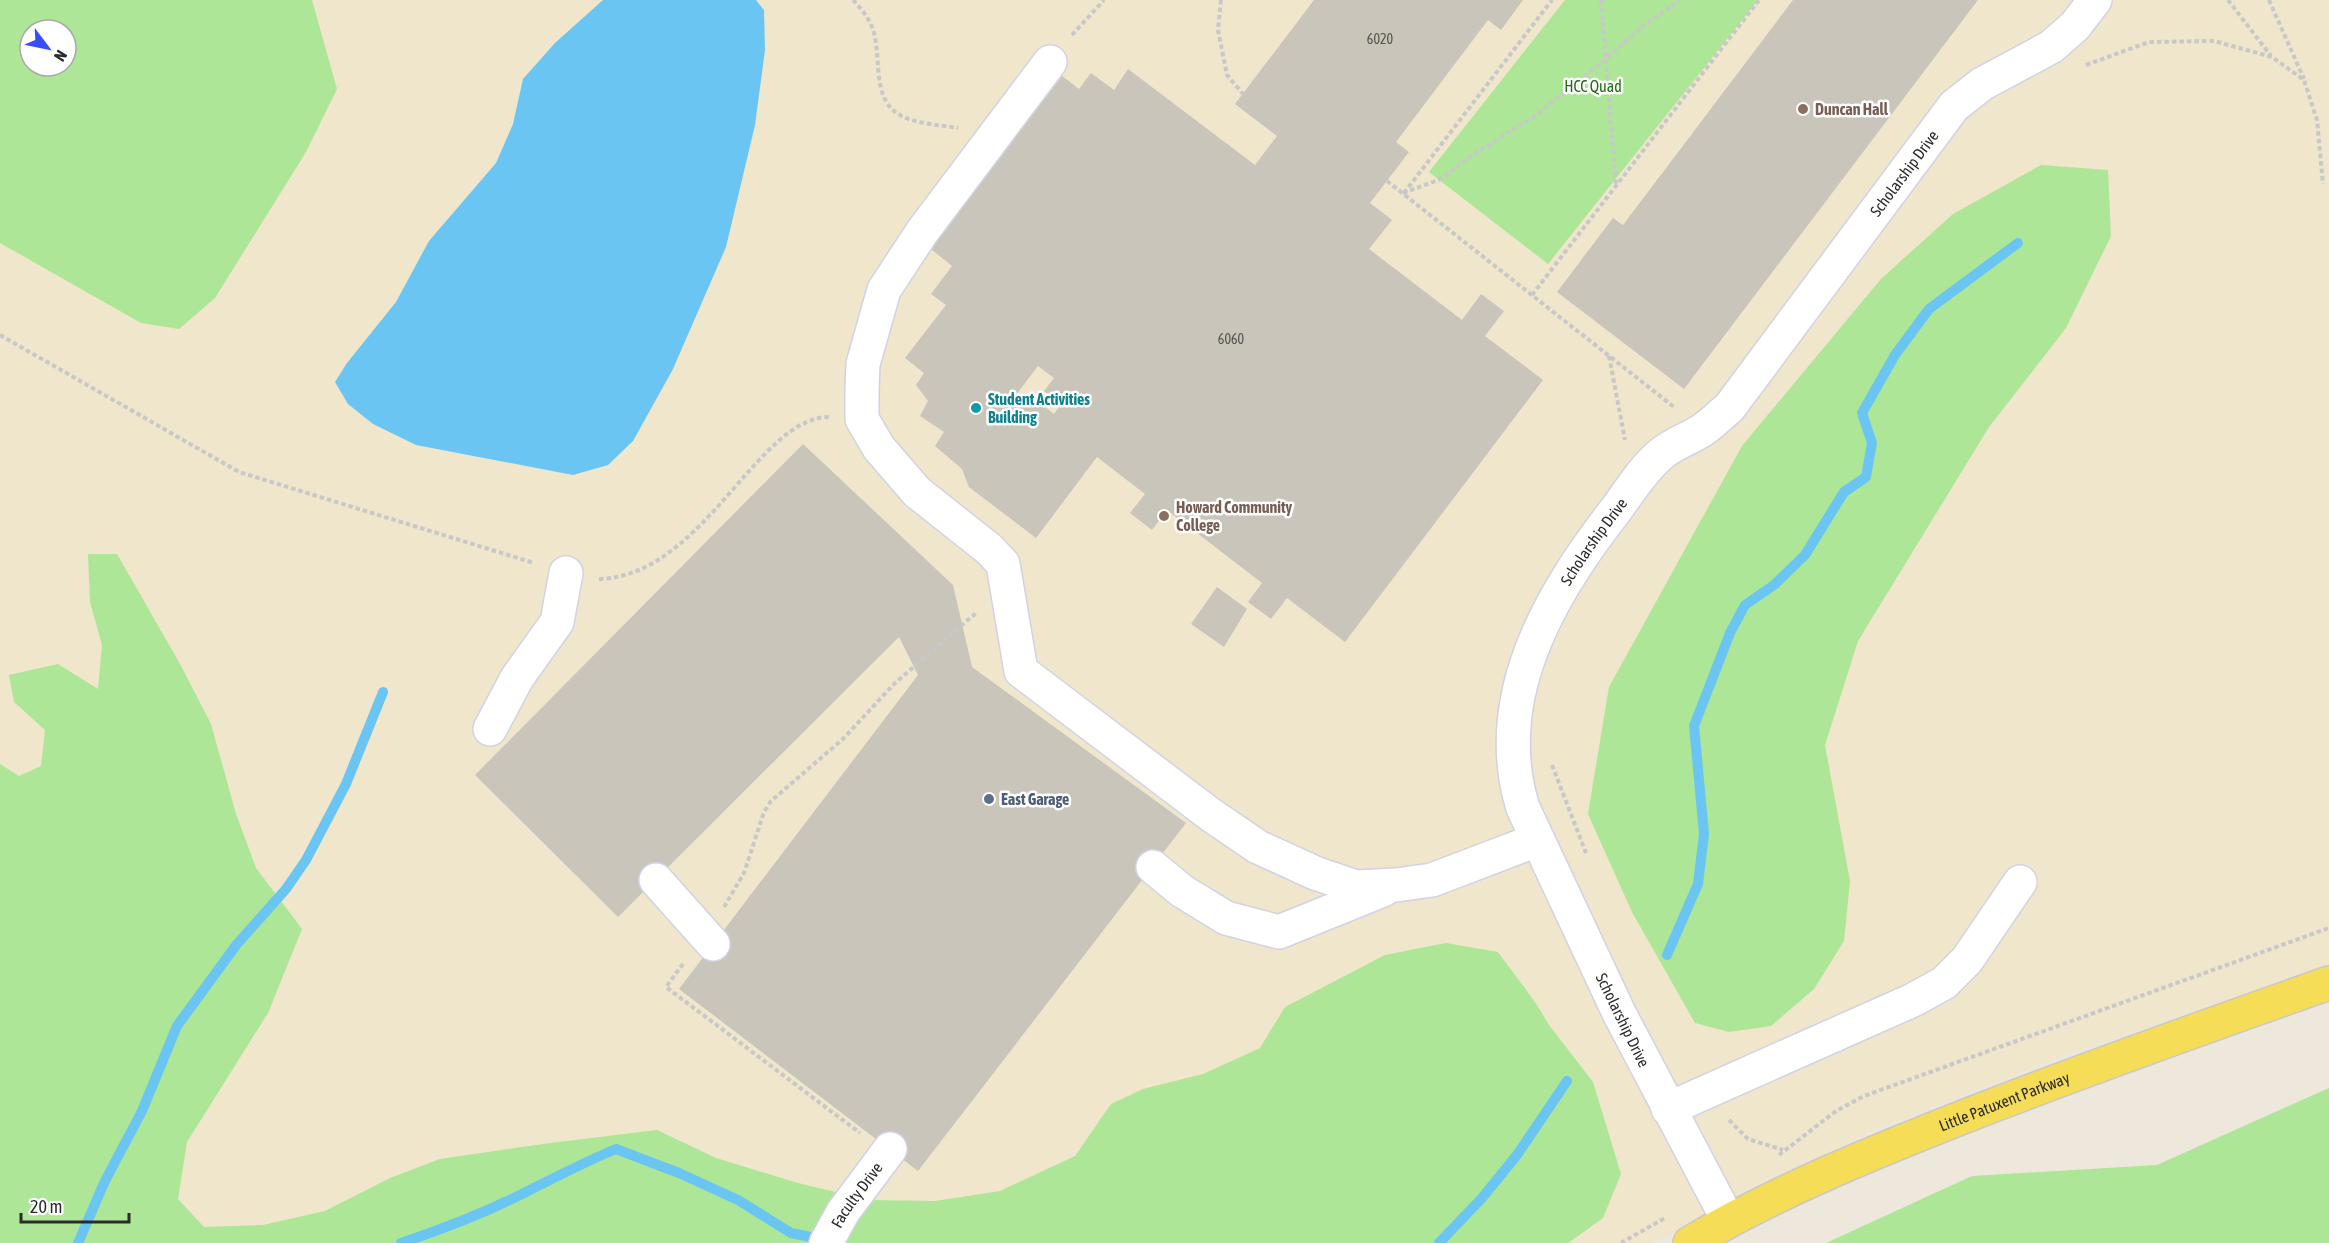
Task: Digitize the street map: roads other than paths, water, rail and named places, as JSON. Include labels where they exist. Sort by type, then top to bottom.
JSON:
[{"type":"main road","name":"Little Patuxent Parkway","points":[[1690,1243],[1728,1220],[1883,1149],[2079,1071],[2329,984]]},
{"type":"street","name":"Scholarship Drive","points":[[1728,1220],[1619,1013],[1523,808],[1517,789],[1512,747],[1515,702],[1521,679],[1532,649],[1554,604],[1582,555],[1661,454],[1703,430],[1729,408],[1954,106],[1982,84],[2051,46],[2075,26],[2095,0]]},
{"type":"street","points":[[1050,63],[922,231],[884,290],[863,364],[862,419],[879,448],[917,492],[988,549],[1003,564],[1021,671],[1211,815],[1258,847],[1305,869],[1356,887],[1432,880],[1537,840]]},
{"type":"street","points":[[490,729],[517,678],[557,622],[566,573]]},
{"type":"street","points":[[1153,867],[1182,891],[1226,918],[1280,932],[1396,885]]},
{"type":"street","points":[[656,880],[708,939]]},
{"type":"street","points":[[1668,1109],[1913,1000],[1944,983],[1967,960],[2020,882]]},
{"type":"street","name":"Faculty Drive","points":[[826,1243],[843,1212],[886,1155]]},
{"type":"water","points":[[603,0],[756,0],[764,10],[765,50],[755,125],[726,247],[673,369],[633,441],[608,465],[573,475],[416,445],[373,424],[348,404],[335,382],[347,363],[396,302],[429,241],[496,163],[513,124],[523,79],[555,43]]},
{"type":"waterway","points":[[1667,955],[1698,884],[1704,834],[1694,726],[1730,633],[1745,605],[1774,585],[1805,555],[1844,492],[1866,477],[1872,443],[1862,413],[1895,355],[1929,309],[2018,243]]},
{"type":"waterway","points":[[78,1243],[105,1181],[142,1111],[177,1026],[237,944],[286,889],[306,860],[346,784],[383,692]]},
{"type":"waterway","points":[[1439,1243],[1482,1198],[1517,1155],[1567,1081]]},
{"type":"waterway","points":[[401,1243],[488,1210],[616,1149],[679,1173],[738,1200],[791,1233],[825,1240]]},
{"type":"place","name":"Duncan Hall","points":[[1803,109]]},
{"type":"place","name":"Student Activities Building","points":[[976,408]]},
{"type":"place","name":"Howard Community College","points":[[1164,516]]},
{"type":"place","name":"East Garage","points":[[989,799]]},
{"type":"park label","name":"HCC Quad","points":[[1593,86]]}]
